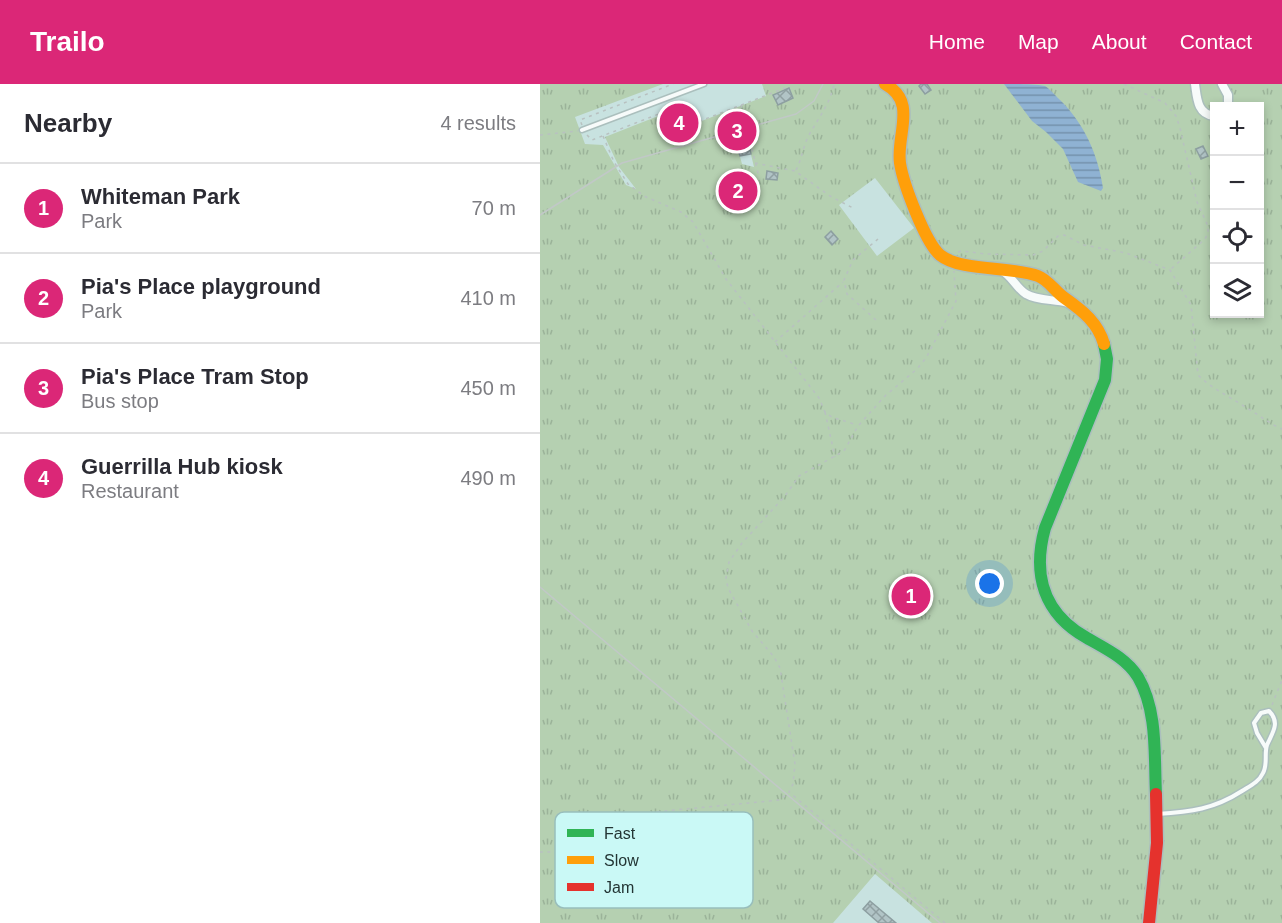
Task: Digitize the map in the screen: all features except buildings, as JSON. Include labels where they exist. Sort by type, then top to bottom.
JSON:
[{"type":"street","points":[[1195,84],[1201,109],[1210,116]]},
{"type":"street","points":[[1222,84],[1228,95],[1228,102]]},
{"type":"street","points":[[892,86],[899,94],[903,106],[900,162],[919,218],[939,254],[955,261],[1044,278],[1058,294],[1089,317],[1100,333],[1106,350],[1107,371],[1102,390],[1042,538],[1039,556],[1040,575],[1046,595],[1061,618],[1075,631],[1116,653],[1130,666],[1141,681],[1148,699],[1152,720],[1157,833],[1149,923]]},
{"type":"street","points":[[990,267],[1005,272],[1020,290],[1034,297],[1074,304]]},
{"type":"street","points":[[1034,297],[1045,292],[1044,278]]},
{"type":"lane","points":[[582,130],[704,84]]},
{"type":"lane","points":[[1156,814],[1208,808],[1254,784],[1266,766],[1266,748],[1276,726],[1274,717],[1269,711],[1261,713],[1254,723],[1266,748]]},
{"type":"path","points":[[795,171],[808,137],[830,101],[834,84]]},
{"type":"path","points":[[1124,84],[1165,103],[1178,121],[1197,202],[1208,226],[1207,236],[1184,260],[1170,270]]},
{"type":"path","points":[[1131,88],[1133,84]]},
{"type":"path","points":[[695,123],[785,88]]},
{"type":"path","points":[[741,104],[759,177]]},
{"type":"path","points":[[540,135],[582,130]]},
{"type":"path","points":[[603,136],[614,162],[628,184],[645,196],[681,212],[693,222],[726,279],[819,398],[825,411],[835,457]]},
{"type":"path","points":[[756,163],[795,171],[830,196],[853,208]]},
{"type":"path","points":[[654,812],[780,800],[789,792],[795,771],[780,668],[774,657],[752,631],[730,593],[726,584],[728,567],[736,550],[785,496],[799,476],[848,448],[858,426],[885,396],[917,369],[930,352],[956,301],[955,261],[958,252],[962,250],[986,254],[1033,255],[1043,251],[1058,236],[1064,235],[1084,245],[1126,253],[1170,270],[1191,305],[1198,375],[1210,386],[1282,429]]},
{"type":"path","points":[[774,343],[841,284],[854,260],[878,239]]},
{"type":"path","points":[[844,280],[848,294],[876,320]]},
{"type":"path","points":[[825,411],[858,426]]},
{"type":"path","points":[[1269,711],[1282,680]]},
{"type":"path","points":[[789,792],[945,923]]},
{"type":"path","points":[[540,852],[555,852]]},
{"type":"green space","points":[[540,84],[663,84],[575,117],[585,144],[603,145],[626,185],[636,189],[619,167],[605,137],[686,105],[694,124],[766,96],[762,84],[1282,84],[1282,923],[932,923],[875,874],[833,923],[540,923]],"holes":[[[745,130],[754,167],[742,164],[735,138],[721,141],[720,137]],[[875,178],[914,228],[877,256],[839,205]]]},
{"type":"water","points":[[1004,84],[1045,86],[1068,108],[1083,129],[1098,163],[1103,188],[1101,191],[1078,182],[1063,149],[1032,121]]},
{"type":"tram line","points":[[540,215],[622,163],[796,114],[814,101],[823,84]]},
{"type":"tram line","points":[[540,587],[940,923]]},
{"type":"traffic: fast","points":[[1104,344],[1107,359],[1105,380],[1045,528],[1041,545],[1041,577],[1051,605],[1060,617],[1072,628],[1122,659],[1138,677],[1149,704],[1152,719],[1156,794]]},
{"type":"traffic: slow","points":[[885,84],[895,91],[901,100],[903,109],[900,152],[902,172],[916,212],[934,248],[940,255],[961,264],[1027,273],[1042,278],[1089,318],[1104,344]]},
{"type":"traffic: jam","points":[[1149,923],[1157,843],[1156,794]]},
{"type":"place","name":"Guerrilla Hub kiosk","points":[[679,123]]},
{"type":"place","name":"Pia's Place Tram Stop","points":[[737,131]]},
{"type":"place","name":"Pia's Place playground","points":[[738,191]]},
{"type":"place","name":"Whiteman Park","points":[[911,596]]}]
